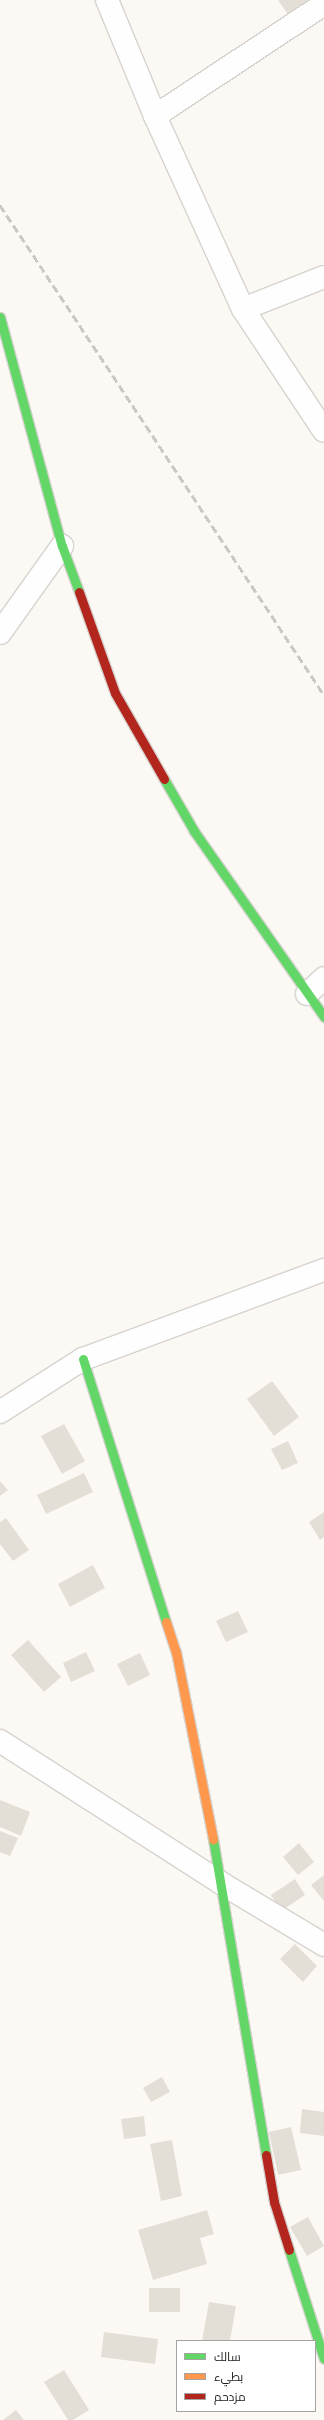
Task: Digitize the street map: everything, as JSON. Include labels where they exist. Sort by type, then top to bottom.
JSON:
[{"type":"street","points":[[107,0],[155,116],[243,309],[324,431]]},
{"type":"street","points":[[155,116],[324,4]]},
{"type":"street","points":[[243,309],[324,278]]},
{"type":"street","points":[[0,317],[62,546],[115,693],[194,831],[324,1017]]},
{"type":"street","points":[[0,633],[62,546]]},
{"type":"street","points":[[307,994],[324,978]]},
{"type":"street","points":[[0,1412],[83,1359],[324,1270]]},
{"type":"street","points":[[83,1359],[176,1652],[221,1883],[274,2202],[324,2360]]},
{"type":"street","points":[[0,1741],[221,1883],[324,1945]]},
{"type":"building","points":[[278,0],[310,0],[311,2],[289,16]]},
{"type":"building","points":[[272,1381],[299,1417],[274,1436],[247,1399]]},
{"type":"building","points":[[64,1424],[85,1461],[62,1474],[41,1436]]},
{"type":"building","points":[[288,1441],[298,1463],[282,1470],[271,1449]]},
{"type":"building","points":[[84,1473],[93,1492],[46,1514],[37,1495]]},
{"type":"building","points":[[0,1481],[8,1490],[0,1496]]},
{"type":"building","points":[[324,1512],[324,1537],[320,1540],[309,1522]]},
{"type":"building","points":[[6,1518],[29,1550],[13,1561],[0,1544],[0,1522]]},
{"type":"building","points":[[93,1565],[105,1588],[70,1607],[58,1584]]},
{"type":"building","points":[[238,1611],[248,1632],[226,1642],[216,1621]]},
{"type":"building","points":[[28,1640],[61,1677],[44,1692],[11,1655]]},
{"type":"building","points":[[86,1652],[95,1671],[71,1682],[63,1663]]},
{"type":"building","points":[[140,1653],[150,1675],[128,1686],[117,1664]]},
{"type":"building","points":[[0,1800],[30,1812],[21,1836],[0,1827]]},
{"type":"building","points":[[0,1831],[18,1838],[10,1856],[0,1852]]},
{"type":"building","points":[[299,1843],[314,1862],[298,1875],[283,1857]]},
{"type":"building","points":[[324,1875],[324,1901],[311,1885]]},
{"type":"building","points":[[295,1879],[305,1895],[281,1911],[271,1895]]},
{"type":"building","points":[[295,1944],[317,1966],[303,1982],[280,1959]]},
{"type":"building","points":[[162,2077],[170,2092],[151,2102],[143,2088]]},
{"type":"building","points":[[302,2109],[324,2112],[324,2136],[300,2133]]},
{"type":"building","points":[[144,2116],[146,2136],[124,2139],[121,2119]]},
{"type":"building","points":[[291,2127],[301,2170],[278,2175],[269,2132]]},
{"type":"building","points":[[172,2140],[182,2196],[161,2201],[150,2144]]},
{"type":"building","points":[[207,2210],[214,2234],[200,2238],[207,2264],[153,2280],[138,2230]]},
{"type":"building","points":[[308,2217],[324,2246],[307,2256],[290,2227]]},
{"type":"building","points":[[149,2288],[180,2288],[180,2312],[149,2312]]},
{"type":"building","points":[[209,2302],[236,2306],[230,2340],[202,2340]]},
{"type":"building","points":[[104,2332],[158,2339],[155,2364],[101,2357]]},
{"type":"building","points":[[64,2370],[89,2410],[73,2420],[68,2420],[44,2382]]},
{"type":"building","points":[[16,2410],[24,2420],[3,2420]]},
{"type":"railway","points":[[0,205],[324,695]]},
{"type":"traffic: fast","points":[[0,317],[62,546],[79,592]]},
{"type":"traffic: fast","points":[[164,779],[194,831],[324,1017]]},
{"type":"traffic: fast","points":[[83,1359],[166,1622]]},
{"type":"traffic: fast","points":[[213,1839],[266,2155]]},
{"type":"traffic: fast","points":[[289,2250],[324,2359]]},
{"type":"traffic: slow","points":[[166,1622],[176,1652],[213,1839]]},
{"type":"traffic: jam","points":[[79,592],[115,693],[164,779]]},
{"type":"traffic: jam","points":[[266,2155],[274,2202],[289,2250]]}]
